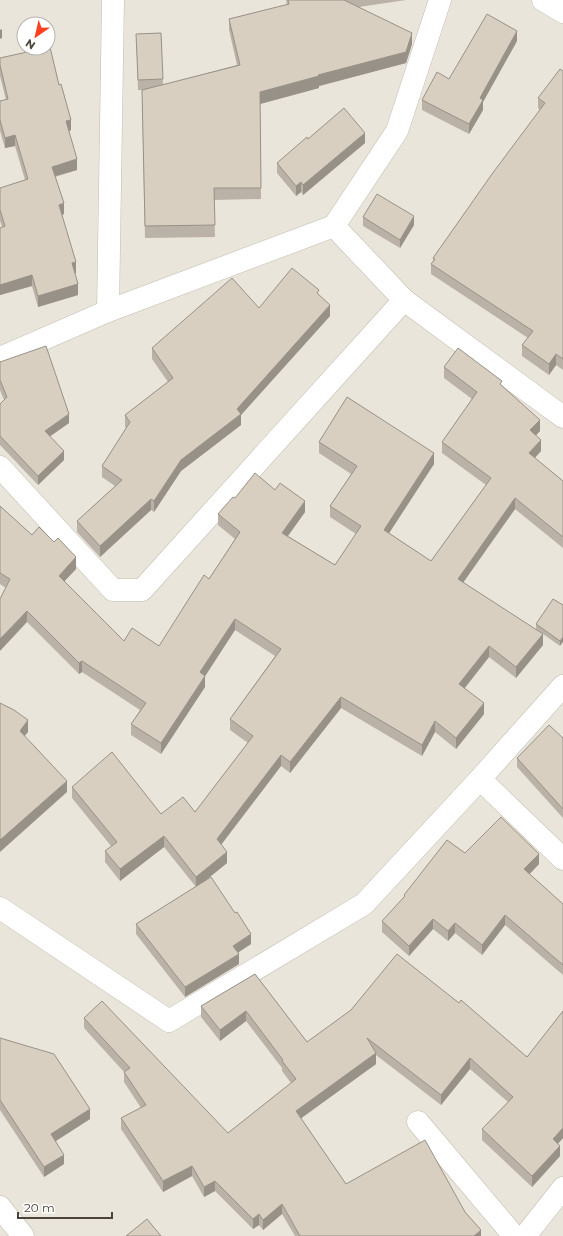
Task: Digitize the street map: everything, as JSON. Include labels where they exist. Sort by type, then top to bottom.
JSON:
[{"type":"street","points":[[108,311],[113,0]]},
{"type":"street","points":[[0,358],[108,311],[334,226],[397,131],[440,0]]},
{"type":"street","points":[[543,0],[563,12]]},
{"type":"street","points":[[334,226],[404,300],[563,417]]},
{"type":"street","points":[[0,467],[113,590],[142,590],[404,300]]},
{"type":"street","points":[[0,908],[169,1021],[364,904],[480,779],[563,686]]},
{"type":"street","points":[[480,779],[563,859]]},
{"type":"street","points":[[418,1122],[514,1236]]},
{"type":"street","points":[[525,1236],[563,1188]]},
{"type":"street","points":[[0,1207],[23,1236]]},
{"type":"shaded area","points":[[0,0],[563,0],[563,1236],[0,1236]]},
{"type":"building","points":[[288,0],[344,0],[412,33],[406,52],[260,92],[261,188],[214,188],[215,225],[145,226],[142,90],[240,65],[229,19],[289,4]]},
{"type":"building","points":[[487,14],[517,31],[480,98],[483,100],[469,124],[422,100],[437,72],[449,79]]},
{"type":"building","points":[[161,33],[163,79],[138,80],[136,34]]},
{"type":"building","points":[[16,54],[16,56],[52,56],[59,85],[61,84],[71,120],[66,121],[77,159],[52,167],[64,203],[59,205],[76,262],[72,263],[78,284],[38,296],[32,275],[0,285],[0,228],[5,226],[0,210],[0,188],[28,179],[15,135],[5,138],[0,120],[0,101],[8,99],[0,65],[0,58]]},
{"type":"building","points":[[560,69],[563,71],[563,359],[556,354],[549,364],[522,345],[533,331],[431,264],[435,259],[433,258],[492,174],[545,103],[538,98]]},
{"type":"building","points":[[344,108],[365,133],[303,185],[301,182],[296,186],[277,163]]},
{"type":"building","points":[[377,194],[414,216],[400,240],[363,217]]},
{"type":"building","points":[[292,268],[319,290],[317,293],[330,305],[237,409],[241,414],[181,460],[154,501],[151,499],[100,546],[77,521],[122,480],[102,466],[130,422],[125,415],[173,378],[152,348],[232,278],[259,308]]},
{"type":"building","points":[[46,346],[69,414],[45,431],[64,451],[38,476],[0,436],[0,404],[7,397],[0,380],[0,362]]},
{"type":"building","points":[[458,348],[502,381],[500,384],[540,420],[530,430],[541,440],[529,453],[563,481],[563,537],[515,498],[458,579],[543,634],[516,667],[489,646],[459,684],[484,703],[456,738],[435,721],[422,745],[341,697],[290,762],[281,755],[217,839],[227,852],[196,877],[164,836],[120,869],[105,851],[117,842],[72,787],[112,752],[161,814],[183,797],[195,812],[253,736],[230,719],[281,649],[235,619],[200,672],[205,676],[161,743],[131,724],[146,703],[82,661],[79,663],[27,611],[0,639],[0,599],[10,579],[0,573],[0,506],[32,535],[39,527],[54,542],[58,538],[76,557],[59,576],[124,641],[132,628],[159,646],[204,575],[209,579],[240,532],[218,514],[233,497],[235,498],[255,473],[275,490],[280,483],[305,501],[282,533],[335,565],[361,526],[330,506],[357,466],[319,442],[347,397],[434,453],[384,530],[431,561],[491,478],[442,442],[477,392],[444,367]]},
{"type":"building","points":[[553,599],[563,605],[563,637],[560,641],[536,624]]},
{"type":"building","points":[[0,703],[14,710],[28,720],[20,731],[67,781],[0,840]]},
{"type":"building","points":[[549,725],[563,738],[563,809],[517,758]]},
{"type":"building","points":[[501,817],[539,854],[524,869],[563,904],[563,965],[505,915],[482,945],[455,923],[448,931],[433,919],[409,946],[382,921],[405,896],[404,895],[447,840],[465,853]]},
{"type":"building","points":[[211,877],[251,934],[233,946],[239,954],[185,987],[136,924]]},
{"type":"building","points":[[397,954],[459,1003],[461,1000],[527,1057],[563,1011],[563,1128],[553,1139],[560,1146],[532,1176],[482,1129],[513,1097],[470,1058],[441,1095],[367,1038],[376,1053],[296,1111],[346,1184],[425,1140],[465,1212],[481,1230],[474,1236],[300,1236],[282,1204],[263,1220],[259,1214],[253,1219],[215,1181],[204,1187],[192,1166],[163,1181],[121,1118],[146,1105],[124,1072],[130,1068],[84,1018],[102,1001],[228,1133],[296,1079],[246,1011],[220,1030],[201,1006],[255,974],[307,1042],[351,1010]]},
{"type":"building","points":[[0,1038],[54,1054],[90,1109],[51,1134],[64,1155],[44,1167],[0,1100]]},
{"type":"building","points":[[147,1219],[161,1236],[126,1236]]}]
